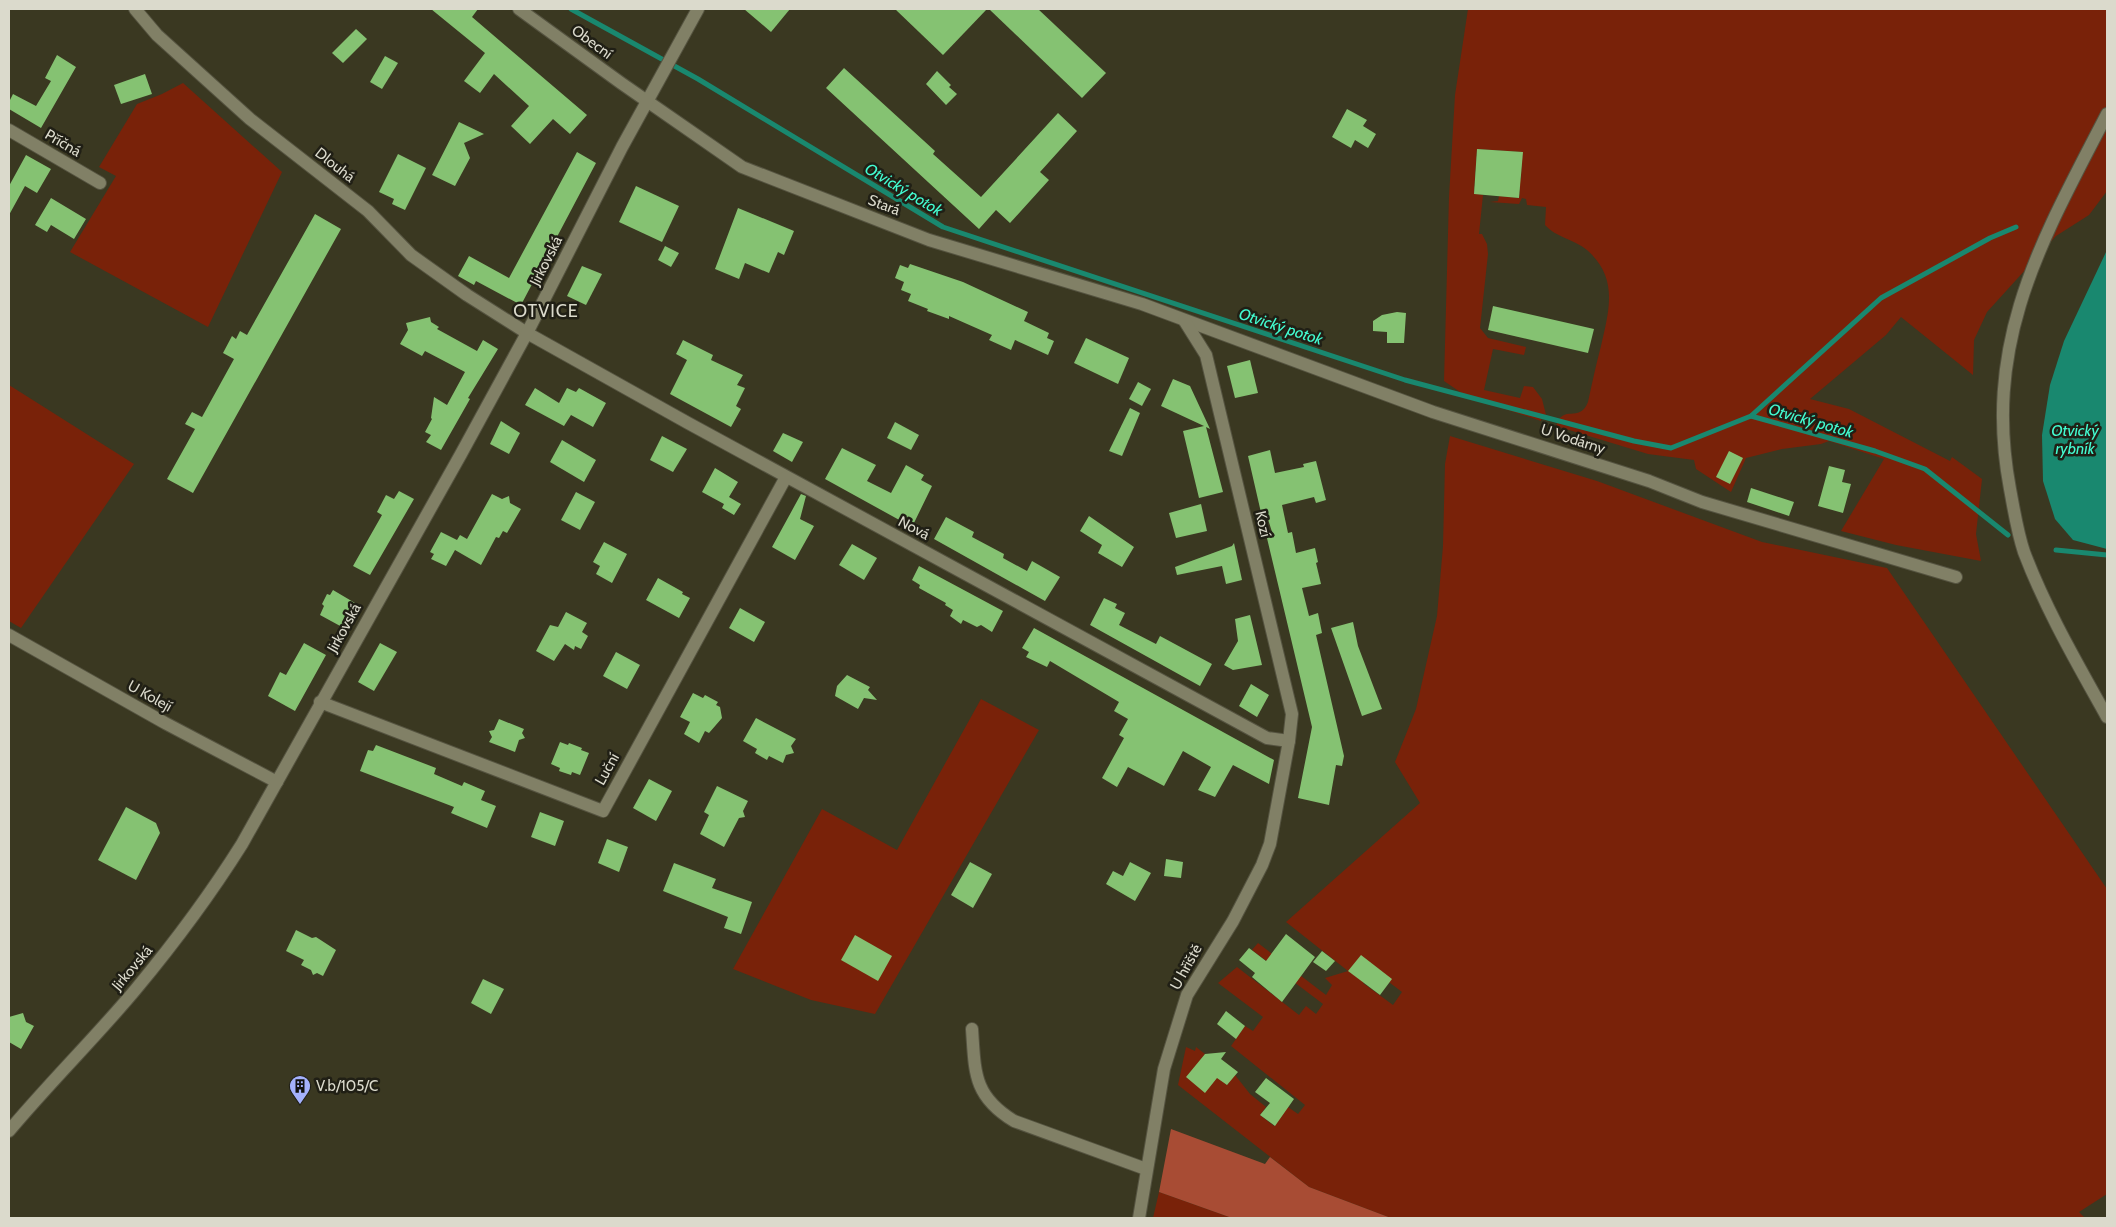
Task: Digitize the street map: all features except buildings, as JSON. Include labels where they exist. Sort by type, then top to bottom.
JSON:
[{"type":"street","name":"Dlouhá","points":[[135,9],[157,35],[250,119],[368,211],[411,254],[467,295],[527,333]]},
{"type":"street","name":"Obecní","points":[[518,9],[647,100]]},
{"type":"street","name":"Jirkovská","points":[[9,1131],[171,947],[222,876],[277,782],[320,702],[461,454],[527,333],[658,79],[698,9]]},
{"type":"street","name":"Stará","points":[[647,100],[742,167],[929,240],[1142,304],[1184,320]]},
{"type":"street","points":[[2107,114],[2055,214],[2030,273],[2011,336],[2005,369],[2003,404],[2005,464],[2024,552],[2065,642],[2107,717]]},
{"type":"street","name":"Příčná","points":[[9,130],[100,183]]},
{"type":"street","name":"U Vodárny","points":[[1184,320],[1433,412],[1649,480],[1702,502],[1956,577]]},
{"type":"street","name":"Kozí","points":[[1184,320],[1206,355],[1292,714],[1289,741]]},
{"type":"street","name":"Nová","points":[[527,333],[786,477],[1267,738],[1289,741]]},
{"type":"street","name":"Luční","points":[[320,702],[603,811],[786,477]]},
{"type":"street","name":"U Kolejí","points":[[9,635],[157,718],[277,782]]},
{"type":"street","name":"U hřiště","points":[[1139,1218],[1164,1069],[1180,1018],[1188,995],[1233,921],[1262,865],[1270,844],[1289,741]]},
{"type":"street","points":[[972,1028],[976,1074],[985,1095],[1003,1114],[1014,1121],[1146,1169]]},
{"type":"shaded area","points":[[1468,9],[2107,9],[2107,191],[2089,215],[2056,236],[1987,312],[1974,340],[1973,375],[1901,317],[1886,335],[1810,399],[1849,409],[1950,461],[1952,457],[1982,479],[1976,534],[1981,561],[1896,545],[1841,531],[1884,459],[1829,441],[1821,444],[1782,449],[1746,458],[1731,492],[1696,469],[1694,460],[1648,454],[1556,426],[1559,419],[1563,416],[1580,412],[1588,402],[1607,320],[1609,308],[1608,283],[1597,261],[1587,250],[1545,225],[1546,207],[1527,205],[1526,199],[1522,198],[1519,204],[1490,202],[1498,201],[1499,196],[1519,198],[1520,186],[1518,179],[1521,179],[1522,152],[1477,149],[1474,193],[1483,195],[1479,234],[1482,234],[1487,244],[1488,254],[1480,328],[1488,338],[1526,347],[1524,355],[1493,349],[1484,390],[1520,398],[1524,386],[1533,387],[1542,399],[1546,415],[1542,414],[1541,421],[1466,396],[1444,381],[1449,197],[1455,95]]},
{"type":"shaded area","points":[[183,83],[282,172],[208,327],[70,252],[116,176],[99,167],[137,104]]},
{"type":"shaded area","points":[[9,385],[134,464],[21,628],[9,621]]},
{"type":"shaded area","points":[[1450,436],[1597,481],[1762,542],[1887,568],[2107,889],[2107,1194],[2079,1212],[2085,1218],[1391,1218],[1309,1187],[1178,1085],[1186,1047],[1195,1051],[1196,1047],[1205,1054],[1187,1077],[1205,1092],[1214,1075],[1227,1085],[1235,1075],[1250,1094],[1266,1107],[1260,1115],[1274,1126],[1288,1107],[1298,1114],[1305,1105],[1231,1046],[1245,1026],[1253,1031],[1263,1017],[1218,983],[1237,967],[1299,1015],[1306,1006],[1316,1014],[1323,1004],[1252,950],[1258,943],[1326,995],[1332,985],[1325,978],[1348,971],[1286,922],[1420,803],[1395,762],[1416,709],[1437,616],[1443,546],[1445,464]],"holes":[[[1373,970],[1402,992],[1393,1005],[1363,983]]]},
{"type":"shaded area","points":[[981,699],[1039,730],[875,1014],[811,1000],[733,969],[822,809],[897,850]]},
{"type":"shaded area","points":[[1171,1129],[1265,1164],[1270,1157],[1309,1187],[1391,1218],[1232,1218],[1159,1192]]},
{"type":"shaded area","points":[[1159,1192],[1232,1218],[1153,1218]]},
{"type":"water","name":"Otvický rybník","points":[[2107,250],[2107,549],[2073,540],[2055,519],[2043,481],[2042,435],[2050,385],[2064,341]]},
{"type":"waterway","name":"Otvický potok","points":[[571,9],[698,79],[943,227],[1405,380],[1634,441],[1671,448],[1751,416],[1875,451],[1925,469],[2008,535]]},
{"type":"waterway","points":[[1751,416],[1881,298],[1990,238],[2016,227]]},
{"type":"waterway","name":"Otvický potok","points":[[2056,550],[2107,555]]},
{"type":"place","name":"V.b/105/C","points":[[300,1105]]},
{"type":"district","name":"OTVICE","points":[[546,311]]}]
